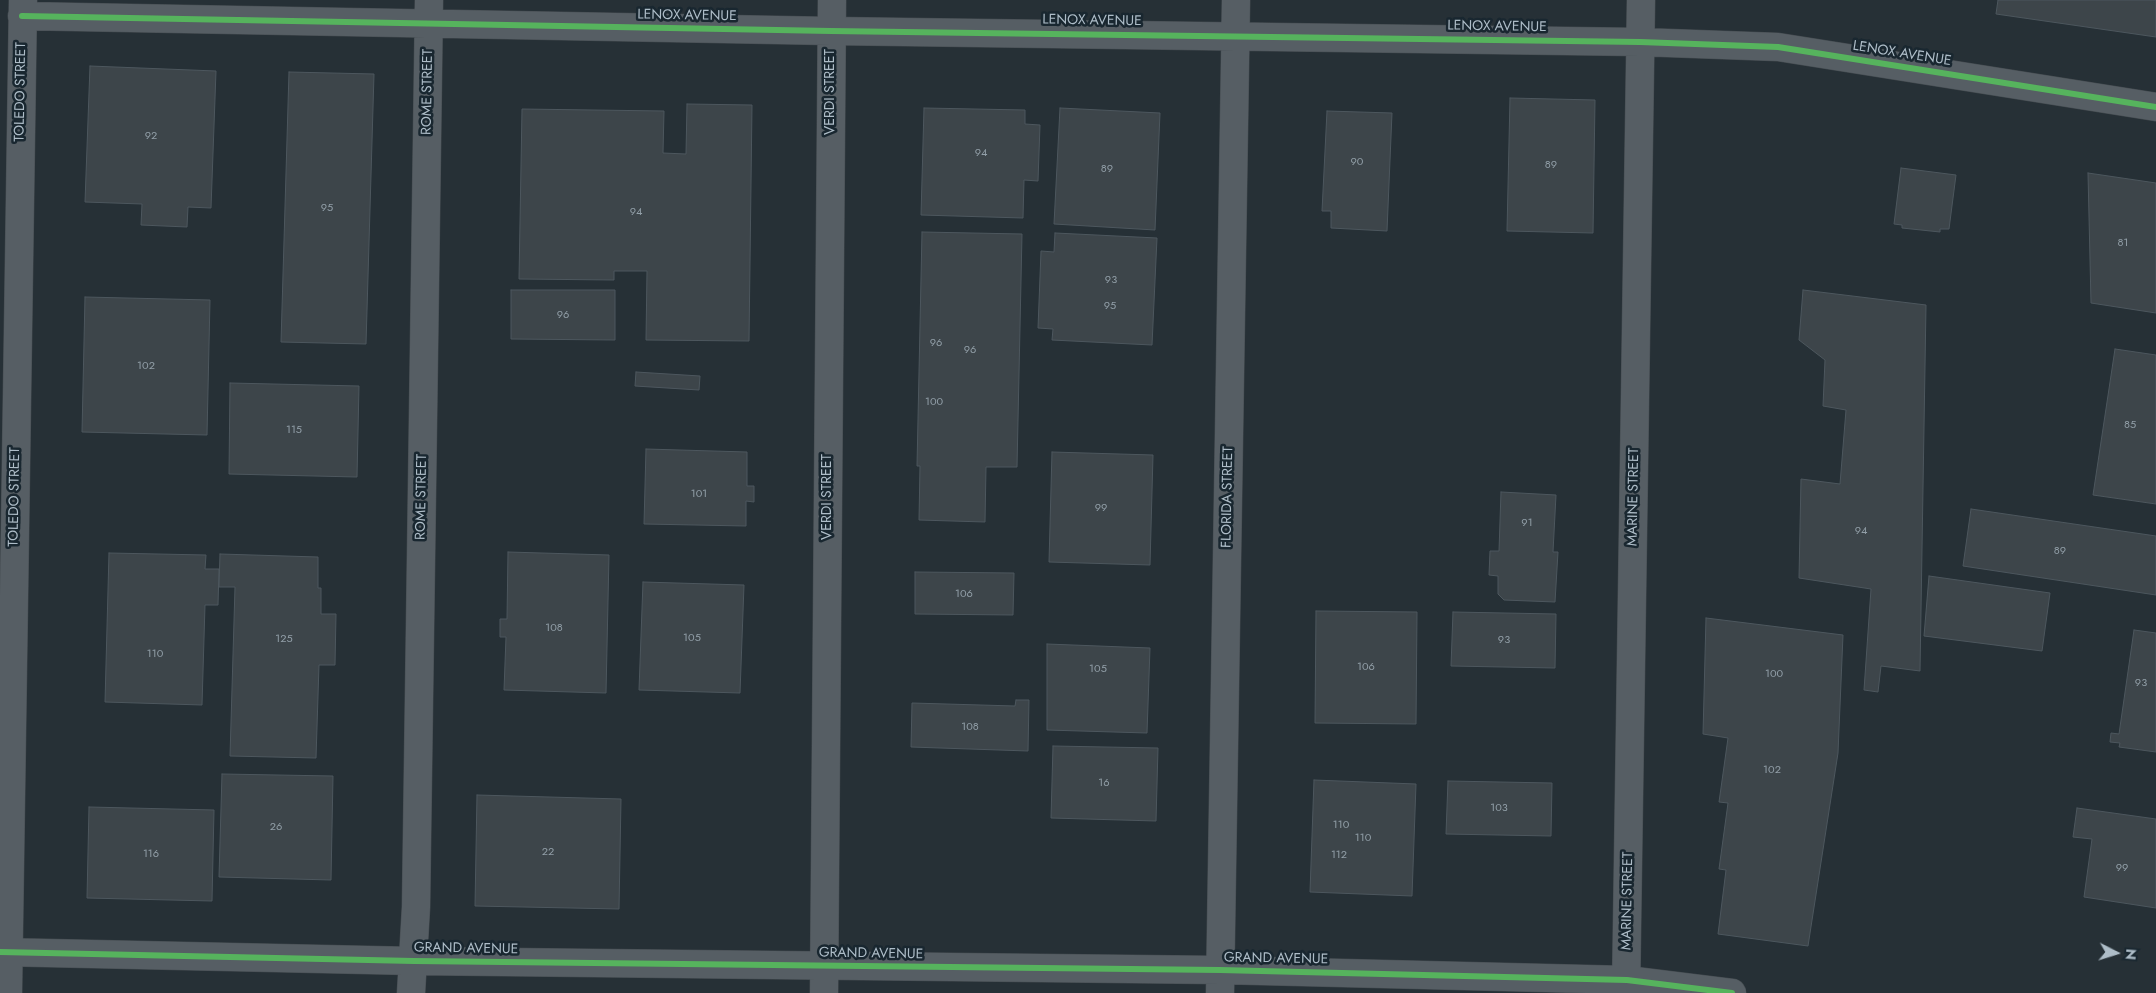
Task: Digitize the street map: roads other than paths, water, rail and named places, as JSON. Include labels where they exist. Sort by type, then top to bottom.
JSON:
[{"type":"street","name":"VERDI STREET","points":[[824,993],[832,0]]},
{"type":"street","name":"FLORIDA STREET","points":[[1220,981],[1236,0]]},
{"type":"street","name":"MARINE STREET","points":[[1626,986],[1641,0]]},
{"type":"street","name":"LENOX AVENUE","points":[[23,8],[429,12],[831,31],[1236,35],[1640,42],[1778,47],[2156,108]]},
{"type":"street","name":"TOLEDO STREET","points":[[8,993],[4,953],[23,8]]},
{"type":"street","name":"ROME STREET","points":[[411,993],[414,961],[429,12]]},
{"type":"street","name":"GRAND AVENUE","points":[[4,953],[414,961],[825,966],[1220,981],[1626,986],[1732,993]]}]
